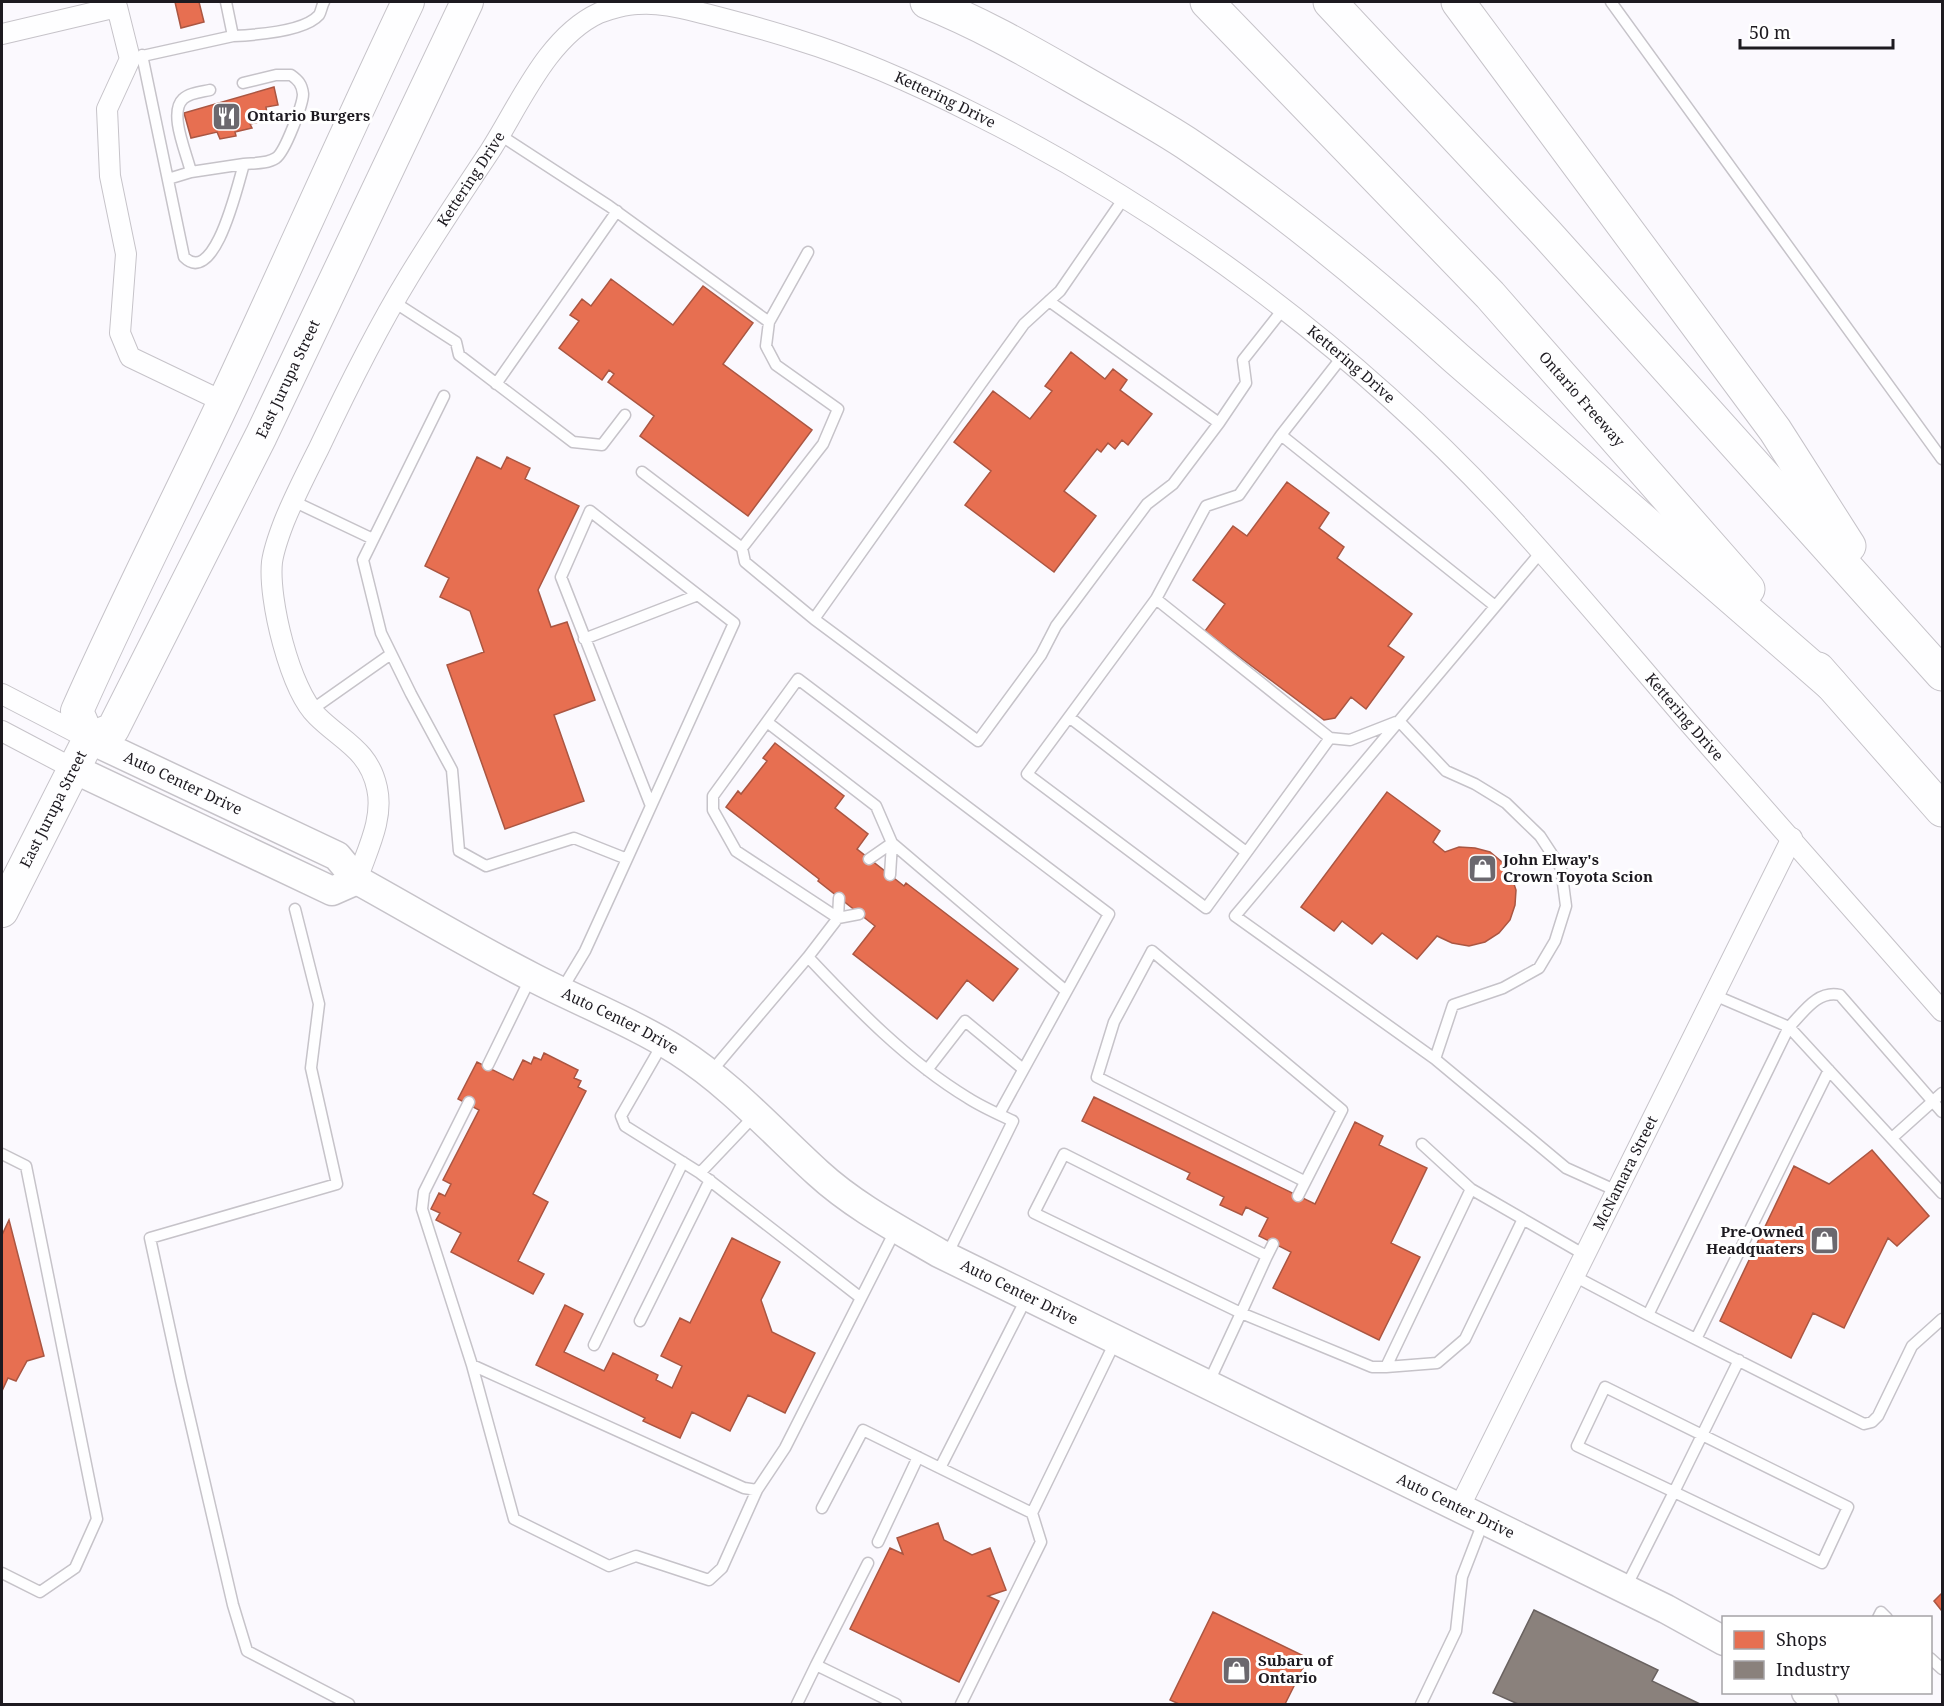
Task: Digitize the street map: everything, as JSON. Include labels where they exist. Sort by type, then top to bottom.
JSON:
[{"type":"highway","points":[[927,2],[966,19],[1111,98],[1184,142],[1258,193],[1330,248],[1394,302],[1831,684]]},
{"type":"highway","name":"Ontario Freeway","points":[[1207,2],[1490,295],[1942,810]]},
{"type":"highway","points":[[1330,2],[1547,234],[1942,674]]},
{"type":"highway","points":[[1458,2],[1775,430],[1900,626]]},
{"type":"main road","name":"East Jurupa Street","points":[[89,739],[77,711],[224,402],[408,2]]},
{"type":"main road","name":"East Jurupa Street","points":[[2,911],[89,739],[113,729],[261,436],[467,2]]},
{"type":"street","points":[[2,34],[117,4],[136,57],[107,109],[110,176],[126,254],[120,333],[129,357],[224,402]]},
{"type":"street","name":"Kettering Drive","points":[[357,880],[379,814],[376,783],[363,754],[310,711],[294,676],[282,641],[275,605],[271,568],[276,542],[342,399],[394,302],[538,71],[566,36],[599,13],[638,4],[678,7],[764,29],[822,47],[877,68],[1017,135],[1149,213],[1284,308],[1404,411],[1496,502],[1942,1011]]},
{"type":"street","name":"Auto Center Drive","points":[[2,694],[89,739],[337,856],[357,880],[531,977],[663,1043],[710,1073],[756,1113],[819,1174],[876,1216],[946,1257],[1625,1589],[1722,1640]]},
{"type":"street","points":[[2,731],[74,769],[332,891],[357,880]]},
{"type":"street","name":"McNamara Street","points":[[1472,1514],[1575,1276],[1792,838]]},
{"type":"lane","points":[[226,2],[233,36]]},
{"type":"lane","points":[[244,165],[218,244],[206,260],[197,263],[189,261],[184,257],[168,179],[136,57],[233,36],[301,26],[319,14],[324,2]]},
{"type":"lane","points":[[1611,2],[1942,459]]},
{"type":"lane","points":[[168,179],[191,172],[271,161],[279,157],[303,98],[300,82],[291,75],[276,75],[243,83]]},
{"type":"lane","points":[[191,172],[176,120],[177,108],[183,99],[192,94],[210,90]]},
{"type":"lane","points":[[500,135],[617,211],[769,322]]},
{"type":"lane","points":[[814,620],[1024,324],[1060,291],[1124,198]]},
{"type":"lane","points":[[496,384],[617,211]]},
{"type":"lane","points":[[742,548],[823,444],[838,409],[776,365],[766,346],[769,322],[808,252]]},
{"type":"lane","points":[[1049,301],[1219,423]]},
{"type":"lane","points":[[394,302],[456,342],[459,355],[573,442],[602,445],[625,415]]},
{"type":"lane","points":[[642,472],[742,548],[745,562],[814,620],[978,741],[1041,655],[1056,626],[1147,504],[1173,484],[1219,423],[1246,383],[1243,360],[1284,308]]},
{"type":"lane","points":[[1330,738],[1206,908],[1027,774],[1156,599],[1206,506],[1239,495],[1281,435],[1342,357]]},
{"type":"lane","points":[[444,396],[363,560],[381,633],[452,770],[459,851],[486,866],[574,838],[627,859]]},
{"type":"lane","points":[[1281,435],[1496,606]]},
{"type":"lane","points":[[293,501],[373,539]]},
{"type":"lane","points":[[561,991],[585,951],[627,859],[734,623],[590,511],[561,577],[651,806]]},
{"type":"lane","points":[[1541,552],[1234,916],[1435,1059],[1566,1168],[1617,1191]]},
{"type":"lane","points":[[584,639],[698,595]]},
{"type":"lane","points":[[1156,599],[1330,738],[1350,740],[1399,721]]},
{"type":"lane","points":[[310,711],[391,654]]},
{"type":"lane","points":[[859,914],[838,918],[736,850],[713,810],[713,796],[798,679],[1109,914],[999,1114]]},
{"type":"lane","points":[[1070,717],[1246,852]]},
{"type":"lane","points":[[1399,721],[1446,771],[1475,784],[1506,803],[1540,836],[1561,868],[1566,906],[1555,941],[1539,968],[1503,988],[1453,1005],[1435,1059]]},
{"type":"lane","points":[[767,722],[876,806],[892,843],[1066,991]]},
{"type":"lane","points":[[869,859],[892,843]]},
{"type":"lane","points":[[890,875],[892,843]]},
{"type":"lane","points":[[710,1073],[838,918],[839,898]]},
{"type":"lane","points":[[296,909],[319,1004],[311,1068],[337,1184],[150,1238],[181,1381],[246,1651],[349,1704]]},
{"type":"lane","points":[[1298,1196],[1342,1110],[1152,951],[1114,1022],[1097,1077],[1304,1181]]},
{"type":"lane","points":[[807,957],[848,999],[927,1070],[969,1099],[1013,1121],[946,1257]]},
{"type":"lane","points":[[488,1065],[531,977]]},
{"type":"lane","points":[[1714,994],[1789,1027],[1942,1193]]},
{"type":"lane","points":[[1648,1315],[1789,1027],[1822,994],[1839,995],[1942,1112]]},
{"type":"lane","points":[[927,1070],[965,1020],[1023,1069]]},
{"type":"lane","points":[[663,1043],[621,1116],[625,1126],[710,1180],[861,1298]]},
{"type":"lane","points":[[1696,1339],[1829,1070]]},
{"type":"lane","points":[[1892,1138],[1942,1093]]},
{"type":"lane","points":[[469,1102],[424,1192],[422,1209],[472,1365],[514,1519],[609,1566],[636,1556],[709,1580],[722,1568],[757,1490],[785,1448],[896,1228]]},
{"type":"lane","points":[[700,1173],[756,1113]]},
{"type":"lane","points":[[1422,1144],[1471,1189],[1585,1255]]},
{"type":"lane","points":[[2,1154],[26,1166],[98,1519],[75,1568],[40,1592],[2,1573]]},
{"type":"lane","points":[[1267,1256],[1064,1154],[1034,1213],[1240,1313],[1372,1367],[1437,1363],[1465,1339],[1523,1219]]},
{"type":"lane","points":[[594,1345],[683,1162]]},
{"type":"lane","points":[[640,1321],[710,1180]]},
{"type":"lane","points":[[1386,1367],[1471,1189]]},
{"type":"lane","points":[[1207,1385],[1273,1244]]},
{"type":"lane","points":[[1575,1276],[1864,1424],[1872,1422],[1878,1416],[1912,1346],[1942,1319]]},
{"type":"lane","points":[[940,1468],[1027,1297]]},
{"type":"lane","points":[[962,1704],[1041,1542],[1032,1513],[1116,1340]]},
{"type":"lane","points":[[1625,1589],[1739,1360]]},
{"type":"lane","points":[[472,1365],[744,1488],[757,1490]]},
{"type":"lane","points":[[1605,1387],[1848,1507],[1822,1563],[1674,1492],[1577,1446],[1605,1387]]},
{"type":"lane","points":[[822,1508],[862,1430],[1032,1513]]},
{"type":"lane","points":[[878,1542],[918,1457]]},
{"type":"lane","points":[[1421,1704],[1456,1631],[1472,1514]]},
{"type":"lane","points":[[797,1704],[868,1563]]},
{"type":"lane","points":[[816,1665],[896,1704]]},
{"type":"building: Shops","points":[[175,2],[199,2],[204,22],[181,28]]},
{"type":"building: Shops","name":"Ontario Burgers","points":[[274,87],[278,105],[266,107],[268,120],[250,124],[252,128],[235,132],[236,136],[220,139],[217,132],[191,138],[184,113]]},
{"type":"building: Shops","points":[[611,279],[673,325],[703,286],[753,323],[723,364],[812,430],[748,516],[640,436],[654,416],[608,382],[614,374],[609,370],[602,380],[559,348],[579,321],[570,315],[582,299],[591,306]]},
{"type":"building: Shops","points":[[1071,352],[1105,379],[1113,369],[1127,380],[1120,390],[1152,414],[1128,445],[1122,440],[1115,449],[1108,443],[1101,452],[1097,449],[1064,491],[1096,516],[1054,572],[965,505],[991,471],[954,442],[993,391],[1030,419],[1052,391],[1045,386]]},
{"type":"building: Shops","points":[[477,457],[501,469],[507,457],[530,468],[525,479],[579,506],[538,590],[551,627],[567,622],[595,700],[554,715],[584,801],[505,829],[447,665],[484,652],[470,611],[440,597],[449,578],[425,566]]},
{"type":"building: Shops","points":[[1287,482],[1329,513],[1319,528],[1344,547],[1337,558],[1412,614],[1388,646],[1404,657],[1366,709],[1351,697],[1335,718],[1324,720],[1205,631],[1225,604],[1193,580],[1233,526],[1247,536]]},
{"type":"building: Shops","points":[[775,743],[844,796],[835,808],[868,834],[857,849],[904,886],[906,883],[1018,969],[993,1001],[967,980],[937,1019],[853,954],[875,926],[726,807],[738,791],[741,794],[767,761],[763,758]]},
{"type":"building: Shops","points":[[1387,792],[1440,831],[1433,842],[1445,852],[1459,847],[1475,848],[1490,852],[1502,862],[1511,875],[1516,890],[1515,905],[1510,920],[1499,933],[1485,942],[1469,946],[1452,943],[1437,936],[1417,959],[1382,933],[1372,944],[1342,921],[1334,931],[1301,907]]},
{"type":"building: Shops","points":[[544,1053],[578,1070],[574,1078],[581,1081],[578,1087],[586,1091],[533,1194],[548,1202],[518,1261],[544,1274],[533,1294],[451,1252],[461,1233],[436,1220],[440,1213],[431,1209],[439,1193],[445,1196],[451,1184],[443,1180],[479,1110],[458,1099],[477,1062],[513,1080],[523,1060],[531,1064],[534,1057],[541,1060]]},
{"type":"building: Shops","points":[[1094,1097],[1315,1204],[1355,1122],[1383,1136],[1379,1145],[1427,1168],[1391,1243],[1420,1257],[1379,1340],[1273,1288],[1291,1252],[1259,1236],[1268,1218],[1246,1207],[1242,1215],[1220,1205],[1224,1197],[1187,1179],[1190,1173],[1082,1121]]},
{"type":"building: Shops","points":[[1872,1150],[1929,1216],[1897,1246],[1888,1238],[1844,1328],[1813,1313],[1791,1358],[1720,1321],[1794,1166],[1829,1184]]},
{"type":"building: Shops","points":[[9,1220],[44,1356],[27,1361],[16,1381],[8,1378],[2,1391],[2,1235]]},
{"type":"building: Shops","points":[[732,1238],[780,1262],[761,1300],[772,1332],[815,1353],[785,1413],[748,1395],[730,1431],[692,1412],[680,1438],[643,1421],[645,1418],[536,1365],[565,1305],[583,1314],[564,1352],[604,1371],[613,1353],[658,1375],[656,1380],[672,1388],[682,1366],[661,1356],[680,1318],[690,1323]]},
{"type":"building: Shops","points":[[938,1523],[944,1540],[972,1555],[990,1548],[1006,1590],[988,1596],[999,1601],[959,1682],[850,1629],[890,1548],[903,1554],[897,1538]]},
{"type":"building: Shops","points":[[1942,1593],[1942,1611],[1934,1601]]},
{"type":"building: Shops","points":[[1213,1612],[1308,1658],[1285,1704],[1179,1704],[1170,1700]]},
{"type":"building: Industry","points":[[1534,1610],[1658,1670],[1652,1681],[1700,1704],[1518,1704],[1493,1693]]},
{"type":"place","name":"Ontario Burgers","points":[[226,116]]},
{"type":"place","name":"John Elway's Crown Toyota Scion","points":[[1482,869]]},
{"type":"place","name":"Pre-Owned Headquaters","points":[[1825,1241]]},
{"type":"place","name":"Subaru of Ontario","points":[[1237,1670]]}]
